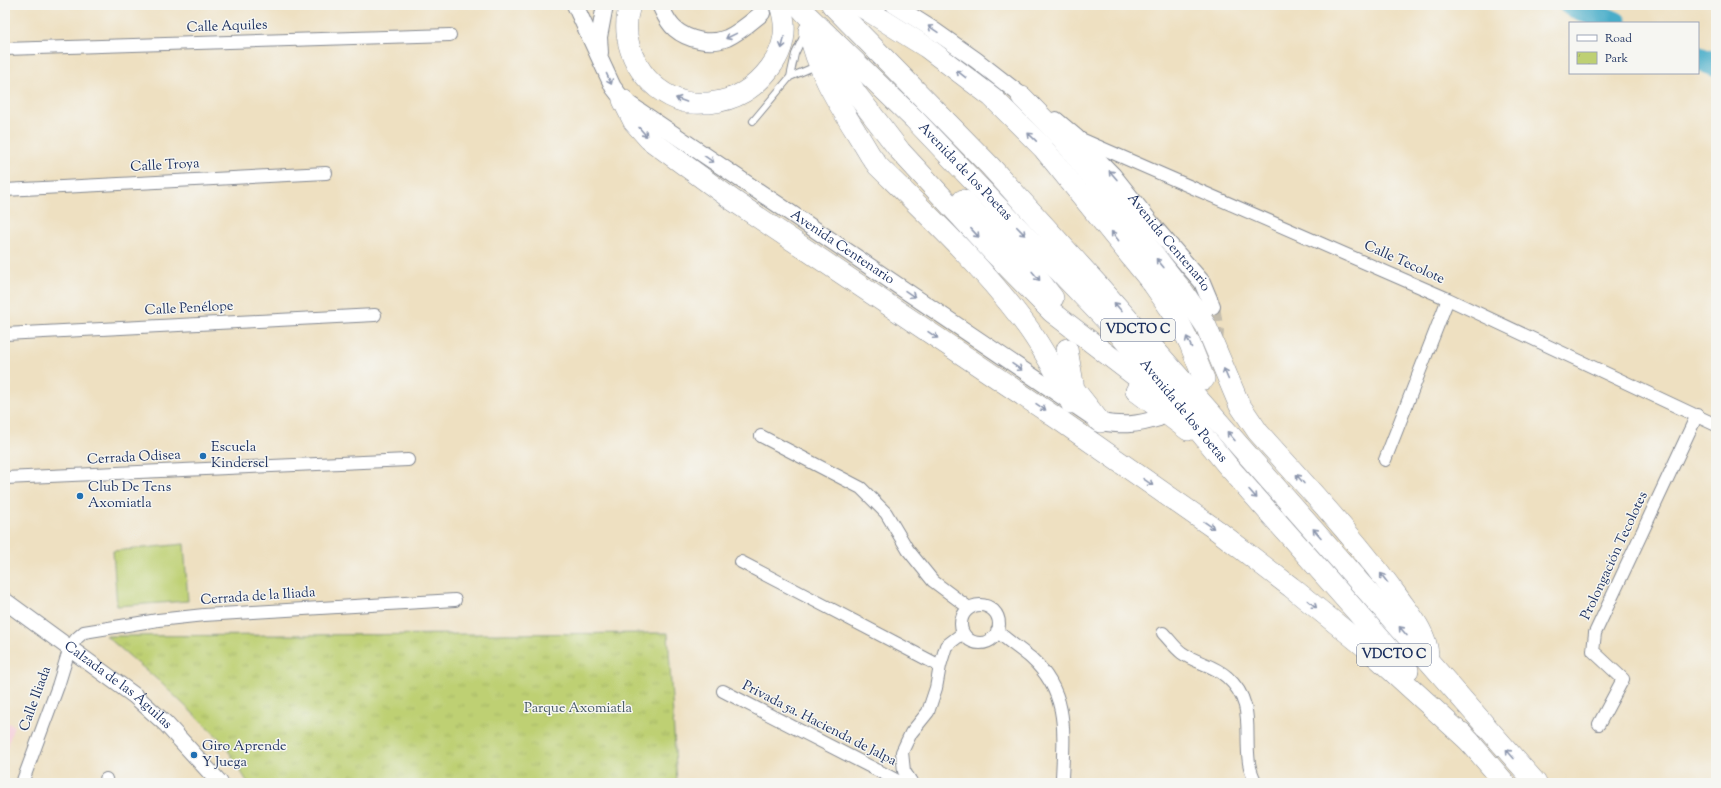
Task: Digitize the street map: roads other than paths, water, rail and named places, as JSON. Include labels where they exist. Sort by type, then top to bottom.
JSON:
[{"type":"highway","points":[[630,5],[626,30],[628,46],[635,63],[657,87],[670,96],[686,102],[704,103],[721,101],[738,96],[750,89],[764,76],[781,51],[784,38],[785,22],[771,9]]},
{"type":"highway","name":"Avenida de los Poetas","points":[[832,5],[990,166],[1098,285],[1428,660]]},
{"type":"highway","points":[[859,5],[926,47],[992,97],[1043,148],[1153,284],[1178,320],[1190,344],[1203,381]]},
{"type":"highway","points":[[804,16],[832,81],[919,191],[1014,295],[1053,329],[1193,434]]},
{"type":"highway","points":[[804,16],[832,81],[870,155],[878,159],[909,186],[919,191]]},
{"type":"highway","points":[[804,16],[858,95],[900,150],[994,254],[1052,312],[1151,388],[1193,434],[1227,465]]},
{"type":"highway","name":"Avenida de los Poetas","points":[[804,16],[844,51],[928,134],[1120,335],[1227,465],[1471,743]]},
{"type":"highway","points":[[844,51],[847,59],[908,128],[986,208],[992,226]]},
{"type":"highway","points":[[1022,97],[1060,137],[1184,293],[1206,326],[1239,404],[1248,418],[1258,432],[1356,543],[1385,579],[1424,637],[1428,660]]},
{"type":"highway","points":[[623,100],[634,122],[649,139],[746,210],[1061,421],[1218,531],[1291,587],[1370,651],[1471,743]]},
{"type":"highway","points":[[870,111],[886,116],[978,216],[992,226],[1046,288],[1056,304]]},
{"type":"highway","points":[[908,128],[928,134]]},
{"type":"highway","points":[[878,159],[1014,309],[1036,338],[1069,396],[1071,403]]},
{"type":"highway","points":[[944,179],[946,202]]},
{"type":"highway","points":[[746,210],[760,210],[818,239],[841,264],[848,278]]},
{"type":"highway","points":[[1067,349],[1074,389],[1100,422]]},
{"type":"highway","name":"VDCTO C","points":[[1428,660],[1536,783]]},
{"type":"highway","name":"VDCTO C","points":[[1471,743],[1505,783]]},
{"type":"main road","name":"Avenida Centenario","points":[[575,5],[613,87],[623,100],[818,239],[1100,422],[1121,426],[1141,424],[1159,418]]},
{"type":"main road","points":[[601,61],[599,36],[605,5]]},
{"type":"main road","points":[[660,5],[666,18],[675,29],[693,39],[710,42],[725,38],[739,31],[771,9]]},
{"type":"main road","name":"Avenida Centenario","points":[[894,5],[932,29],[976,60],[1022,97],[1052,117],[1076,137],[1113,175],[1156,229],[1202,282],[1212,306]]},
{"type":"main road","points":[[1203,381],[1212,359]]},
{"type":"main road","name":"Calzada de las Águilas","points":[[5,600],[146,705],[196,755],[220,783]]},
{"type":"street","name":"Calle Aquiles","points":[[5,49],[450,35]]},
{"type":"street","name":"Calle Tecolote","points":[[1076,137],[1448,299],[1716,425]]},
{"type":"street","name":"Calle Troya","points":[[5,190],[326,173]]},
{"type":"street","points":[[1385,460],[1448,299]]},
{"type":"street","name":"Calle Penélope","points":[[5,334],[375,314]]},
{"type":"street","name":"Prolongación Tecolotes","points":[[1599,724],[1623,680],[1593,651],[1595,633],[1697,415]]},
{"type":"street","points":[[762,436],[861,488],[886,513],[908,550],[933,581],[969,608]]},
{"type":"street","name":"Cerrada Odisea","points":[[5,478],[408,460]]},
{"type":"street","points":[[741,562],[940,666]]},
{"type":"street","name":"Cerrada de la Iliada","points":[[70,647],[84,632],[158,620],[204,615],[455,600]]},
{"type":"street","points":[[975,605],[989,607],[998,618],[999,625],[997,631],[994,637],[988,641],[981,643],[974,642],[963,634],[961,620],[964,613],[975,605]]},
{"type":"street","points":[[997,631],[1031,658],[1044,673],[1059,699],[1064,728],[1062,778],[1064,783]]},
{"type":"street","points":[[1163,633],[1182,653],[1217,669],[1228,677],[1240,692],[1248,723],[1249,763],[1256,783]]},
{"type":"street","points":[[912,783],[904,771],[902,752],[911,733],[928,712],[936,688],[940,666],[946,646],[963,634]]},
{"type":"street","name":"Calle Iliada","points":[[22,783],[58,686],[70,647]]},
{"type":"street","name":"Privada 5a. Hacienda de Jalpa","points":[[722,691],[902,783]]},
{"type":"lane","points":[[753,121],[790,76],[804,16]]},
{"type":"lane","points":[[790,76],[832,81]]},
{"type":"waterway","points":[[1572,5],[1613,22]]},
{"type":"waterway","points":[[1699,58],[1716,65]]},
{"type":"tunnel","points":[[1212,306],[1216,332],[1215,340]]},
{"type":"place","name":"Escuela Kindersel","points":[[203,456]]},
{"type":"place","name":"Club De Tens Axomiatla","points":[[80,496]]},
{"type":"place","name":"Giro Aprende Y Juega","points":[[194,755]]},
{"type":"park label","name":"Parque Axomiatla","points":[[578,709]]}]
